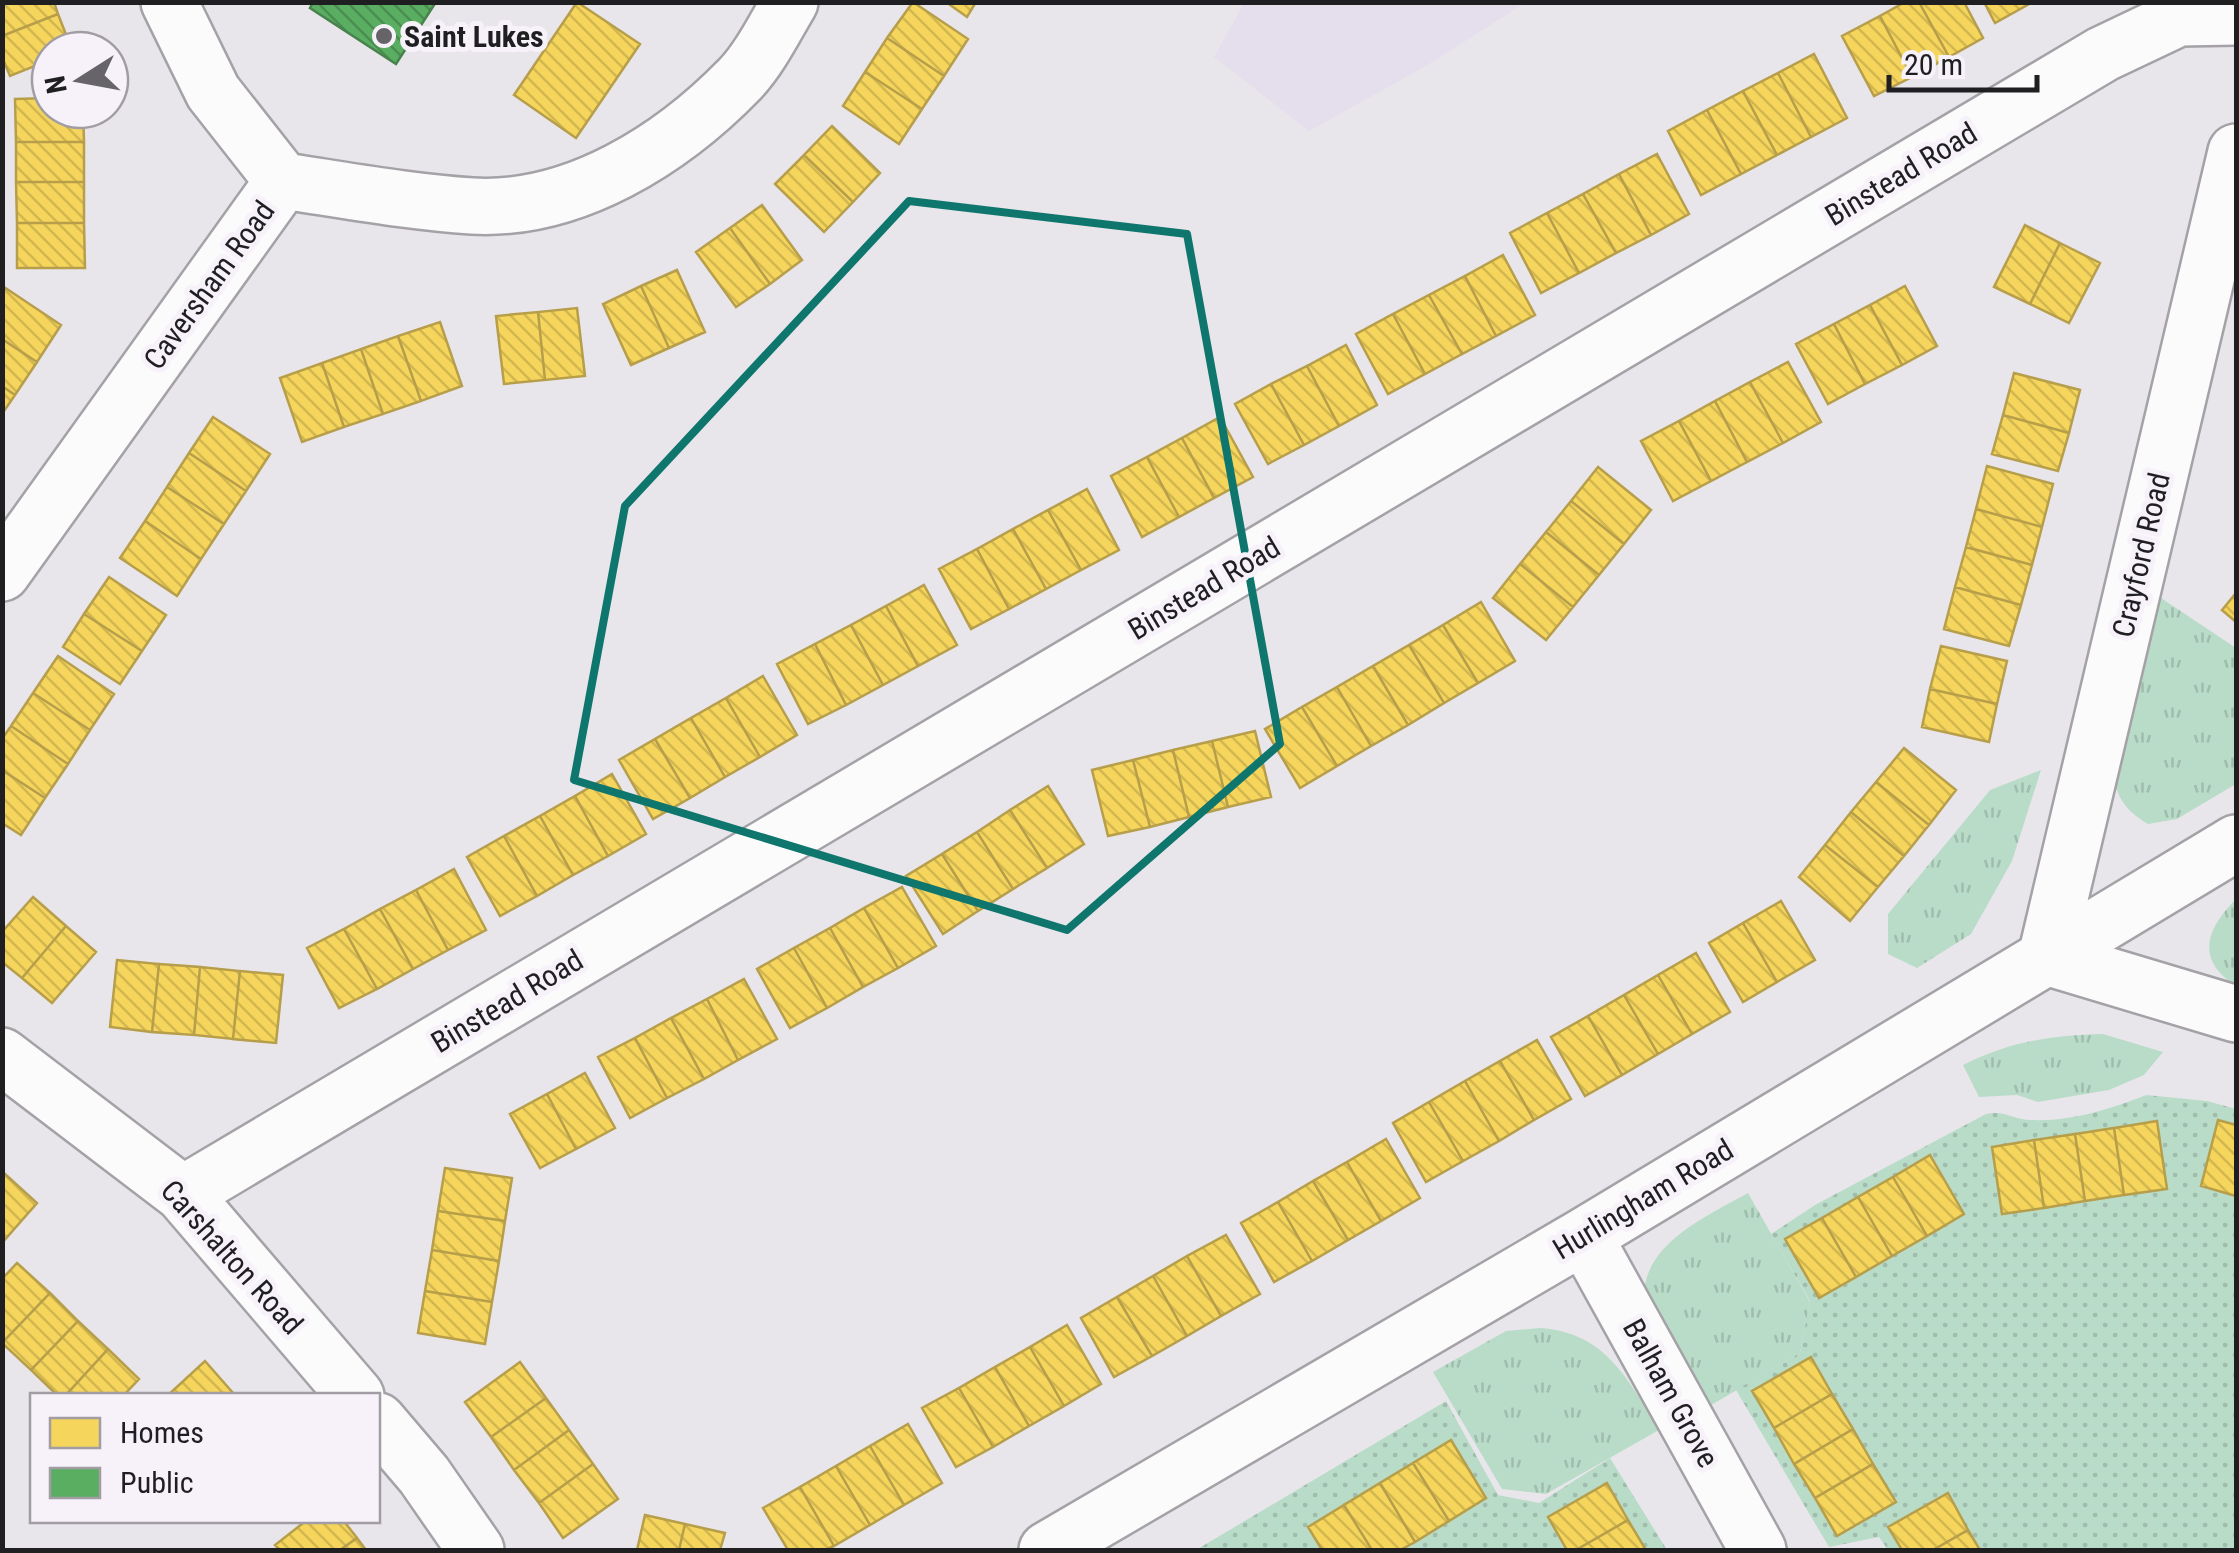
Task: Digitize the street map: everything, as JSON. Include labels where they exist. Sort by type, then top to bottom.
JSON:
[{"type":"street","points":[[169,2],[213,92],[283,181]]},
{"type":"street","name":"Caversham Road","points":[[2,573],[283,181],[476,206],[552,197],[598,182],[670,141],[743,77],[790,2]]},
{"type":"street","name":"Binstead Road","points":[[183,1194],[2102,54],[2179,18],[2236,17]]},
{"type":"street","name":"Crayford Road","points":[[2046,957],[2236,152]]},
{"type":"street","name":"Hurlingham Road","points":[[1047,1550],[1584,1236],[2236,843]]},
{"type":"street","points":[[2046,957],[2236,1014]]},
{"type":"street","name":"Carshalton Road","points":[[2,1056],[183,1194],[353,1393]]},
{"type":"street","name":"Balham Grove","points":[[1584,1236],[1758,1550]]},
{"type":"street","points":[[380,1423],[424,1475],[476,1550]]},
{"type":"highlighted area","points":[[909,201],[1187,234],[1280,744],[1067,930],[574,780],[625,506]]},
{"type":"shaded area","points":[[1244,2],[1525,3],[1426,66],[1309,131],[1214,57]]},
{"type":"green space","points":[[2161,598],[2236,648],[2236,784],[2177,819],[2148,824],[2122,801],[2111,768]]},
{"type":"green space","points":[[2041,770],[2012,861],[1971,934],[1917,968],[1888,954],[1888,914],[1990,790]]},
{"type":"green space","points":[[2236,899],[2236,986],[2214,966],[2209,944],[2218,922]]},
{"type":"green space","points":[[2103,1034],[2163,1052],[2144,1075],[2109,1090],[2038,1102],[2017,1095],[1979,1097],[1963,1065],[2031,1041]]},
{"type":"green space","points":[[2146,1095],[2207,1101],[2236,1109],[2236,1550],[1888,1550],[1879,1537],[1829,1547],[1736,1390],[1800,1353],[1810,1301],[1771,1234],[1815,1205],[1986,1114],[2060,1119],[2104,1110]]},
{"type":"green space","points":[[1748,1193],[1810,1302],[1800,1353],[1701,1411],[1653,1334],[1644,1297],[1647,1276],[1671,1241]]},
{"type":"green space","points":[[1540,1328],[1582,1338],[1612,1361],[1659,1430],[1546,1494],[1502,1489],[1433,1372],[1506,1331]]},
{"type":"green space","points":[[1446,1401],[1498,1495],[1539,1503],[1610,1458],[1667,1550],[1196,1550]]},
{"type":"building: Homes","points":[[2,2],[54,2],[58,14],[2,36]]},
{"type":"building: Homes","points":[[577,2],[640,44],[576,138],[514,95]]},
{"type":"building: Homes","points":[[913,2],[968,39],[944,76],[887,38]]},
{"type":"building: Homes","points":[[946,2],[976,2],[967,17]]},
{"type":"building: Homes","points":[[1905,2],[1919,2],[1949,57],[1912,77],[1880,16]]},
{"type":"building: Homes","points":[[1919,2],[1964,2],[1983,38],[1949,57]]},
{"type":"building: Homes","points":[[1984,2],[2030,2],[2031,3],[1995,23]]},
{"type":"building: Homes","points":[[58,14],[64,30],[30,30],[30,68],[10,76],[2,57],[2,36]]},
{"type":"building: Homes","points":[[1880,16],[1912,77],[1874,96],[1842,36]]},
{"type":"building: Homes","points":[[887,38],[944,76],[922,109],[865,72]]},
{"type":"building: Homes","points":[[1814,54],[1847,118],[1811,137],[1778,73]]},
{"type":"building: Homes","points":[[865,72],[922,109],[899,144],[843,106]]},
{"type":"building: Homes","points":[[1778,73],[1811,137],[1777,155],[1743,91]]},
{"type":"building: Homes","points":[[1743,91],[1777,155],[1741,174],[1707,110]]},
{"type":"building: Homes","points":[[15,99],[30,99],[30,130],[84,130],[84,142],[16,142]]},
{"type":"building: Homes","points":[[1707,110],[1741,174],[1701,195],[1668,131]]},
{"type":"building: Homes","points":[[832,126],[880,173],[853,202],[804,155]]},
{"type":"building: Homes","points":[[16,142],[84,142],[84,182],[16,182]]},
{"type":"building: Homes","points":[[1657,154],[1689,214],[1651,235],[1619,174]]},
{"type":"building: Homes","points":[[804,155],[853,202],[824,232],[775,184]]},
{"type":"building: Homes","points":[[1619,174],[1651,235],[1616,253],[1583,194]]},
{"type":"building: Homes","points":[[16,182],[84,182],[84,223],[17,223]]},
{"type":"building: Homes","points":[[1583,194],[1616,253],[1579,273],[1547,213]]},
{"type":"building: Homes","points":[[762,205],[802,260],[770,284],[730,228]]},
{"type":"building: Homes","points":[[1547,213],[1579,273],[1541,293],[1510,233]]},
{"type":"building: Homes","points":[[17,223],[84,223],[85,268],[17,268]]},
{"type":"building: Homes","points":[[2025,225],[2060,243],[2030,304],[1994,287]]},
{"type":"building: Homes","points":[[730,228],[770,284],[736,307],[696,252]]},
{"type":"building: Homes","points":[[2060,243],[2100,263],[2069,323],[2030,304]]},
{"type":"building: Homes","points":[[1503,255],[1535,315],[1496,336],[1465,276]]},
{"type":"building: Homes","points":[[677,270],[705,332],[669,348],[641,286]]},
{"type":"building: Homes","points":[[1465,276],[1496,336],[1462,354],[1429,295]]},
{"type":"building: Homes","points":[[641,286],[669,348],[631,365],[603,304]]},
{"type":"building: Homes","points":[[1905,286],[1937,346],[1902,365],[1870,305]]},
{"type":"building: Homes","points":[[4,287],[61,325],[37,362],[2,339]]},
{"type":"building: Homes","points":[[1429,295],[1462,354],[1425,374],[1393,314]]},
{"type":"building: Homes","points":[[1870,305],[1902,365],[1865,384],[1834,324]]},
{"type":"building: Homes","points":[[577,308],[585,376],[545,380],[538,312]]},
{"type":"building: Homes","points":[[538,312],[545,380],[504,384],[496,316]]},
{"type":"building: Homes","points":[[1393,314],[1425,374],[1388,394],[1356,334]]},
{"type":"building: Homes","points":[[440,322],[462,386],[421,401],[398,336]]},
{"type":"building: Homes","points":[[1834,324],[1865,384],[1828,404],[1796,344]]},
{"type":"building: Homes","points":[[398,336],[421,401],[383,414],[361,349]]},
{"type":"building: Homes","points":[[2,339],[37,362],[15,395],[2,386]]},
{"type":"building: Homes","points":[[1346,345],[1377,405],[1339,426],[1307,366]]},
{"type":"building: Homes","points":[[361,349],[383,414],[344,427],[322,363]]},
{"type":"building: Homes","points":[[1788,362],[1821,422],[1783,443],[1750,382]]},
{"type":"building: Homes","points":[[322,363],[344,427],[302,442],[280,378]]},
{"type":"building: Homes","points":[[1307,366],[1339,426],[1304,445],[1271,384]]},
{"type":"building: Homes","points":[[2014,373],[2080,390],[2069,433],[2003,415]]},
{"type":"building: Homes","points":[[1750,382],[1783,443],[1747,462],[1715,401]]},
{"type":"building: Homes","points":[[1271,384],[1304,445],[1268,464],[1235,404]]},
{"type":"building: Homes","points":[[2,386],[15,395],[2,414]]},
{"type":"building: Homes","points":[[1715,401],[1747,462],[1711,481],[1679,421]]},
{"type":"building: Homes","points":[[2003,415],[2069,433],[2058,471],[1992,454]]},
{"type":"building: Homes","points":[[213,417],[270,454],[246,491],[189,453]]},
{"type":"building: Homes","points":[[1220,417],[1253,477],[1214,498],[1182,438]]},
{"type":"building: Homes","points":[[1679,421],[1711,481],[1673,501],[1641,441]]},
{"type":"building: Homes","points":[[1182,438],[1214,498],[1179,517],[1147,457]]},
{"type":"building: Homes","points":[[189,453],[246,491],[224,524],[167,487]]},
{"type":"building: Homes","points":[[1147,457],[1179,517],[1142,537],[1111,476]]},
{"type":"building: Homes","points":[[1987,466],[2053,484],[2042,527],[1976,509]]},
{"type":"building: Homes","points":[[1598,467],[1651,510],[1624,544],[1571,501]]},
{"type":"building: Homes","points":[[167,487],[224,524],[201,559],[145,521]]},
{"type":"building: Homes","points":[[1087,489],[1119,550],[1081,570],[1048,510]]},
{"type":"building: Homes","points":[[1571,501],[1624,544],[1599,575],[1546,532]]},
{"type":"building: Homes","points":[[1976,509],[2042,527],[2032,565],[1966,547]]},
{"type":"building: Homes","points":[[1048,510],[1081,570],[1046,589],[1013,529]]},
{"type":"building: Homes","points":[[145,521],[201,559],[177,596],[120,558]]},
{"type":"building: Homes","points":[[1013,529],[1046,589],[1009,609],[977,549]]},
{"type":"building: Homes","points":[[1546,532],[1599,575],[1573,607],[1520,564]]},
{"type":"building: Homes","points":[[1966,547],[2032,565],[2021,605],[1955,587]]},
{"type":"building: Homes","points":[[977,549],[1009,609],[971,629],[939,569]]},
{"type":"building: Homes","points":[[1520,564],[1573,607],[1546,640],[1493,598]]},
{"type":"building: Homes","points":[[109,577],[166,615],[142,651],[84,614]]},
{"type":"building: Homes","points":[[924,585],[957,645],[918,666],[886,606]]},
{"type":"building: Homes","points":[[1955,587],[2021,605],[2009,646],[1944,629]]},
{"type":"building: Homes","points":[[2236,593],[2236,622],[2222,610]]},
{"type":"building: Homes","points":[[1481,602],[1515,661],[1478,683],[1443,625]]},
{"type":"building: Homes","points":[[886,606],[918,666],[883,685],[851,625]]},
{"type":"building: Homes","points":[[84,614],[142,651],[120,684],[63,647]]},
{"type":"building: Homes","points":[[851,625],[883,685],[846,705],[815,644]]},
{"type":"building: Homes","points":[[1443,625],[1478,683],[1444,703],[1409,645]]},
{"type":"building: Homes","points":[[815,644],[846,705],[808,724],[777,664]]},
{"type":"building: Homes","points":[[1409,645],[1444,703],[1408,725],[1373,666]]},
{"type":"building: Homes","points":[[1941,646],[2007,661],[1997,704],[1930,689]]},
{"type":"building: Homes","points":[[58,656],[114,694],[90,730],[33,693]]},
{"type":"building: Homes","points":[[1373,666],[1408,725],[1371,746],[1337,687]]},
{"type":"building: Homes","points":[[763,676],[797,735],[760,757],[726,698]]},
{"type":"building: Homes","points":[[1337,687],[1371,746],[1337,766],[1302,707]]},
{"type":"building: Homes","points":[[1930,689],[1997,704],[1989,742],[1922,727]]},
{"type":"building: Homes","points":[[33,693],[90,730],[68,764],[11,726]]},
{"type":"building: Homes","points":[[726,698],[760,757],[725,777],[691,718]]},
{"type":"building: Homes","points":[[1302,707],[1337,766],[1300,788],[1265,729]]},
{"type":"building: Homes","points":[[691,718],[725,777],[690,798],[655,739]]},
{"type":"building: Homes","points":[[11,726],[68,764],[45,798],[2,770],[2,739]]},
{"type":"building: Homes","points":[[1255,731],[1271,797],[1228,807],[1212,741]]},
{"type":"building: Homes","points":[[655,739],[690,798],[653,819],[619,760]]},
{"type":"building: Homes","points":[[1212,741],[1228,807],[1189,817],[1173,750]]},
{"type":"building: Homes","points":[[1904,748],[1956,790],[1929,825],[1876,782]]},
{"type":"building: Homes","points":[[1173,750],[1189,817],[1150,827],[1133,760]]},
{"type":"building: Homes","points":[[1133,760],[1150,827],[1108,836],[1092,770]]},
{"type":"building: Homes","points":[[2,770],[45,798],[21,835],[2,823]]},
{"type":"building: Homes","points":[[612,774],[646,834],[608,856],[575,796]]},
{"type":"building: Homes","points":[[1876,782],[1929,825],[1904,856],[1851,812]]},
{"type":"building: Homes","points":[[1048,786],[1084,844],[1047,868],[1010,810]]},
{"type":"building: Homes","points":[[575,796],[608,856],[573,875],[540,816]]},
{"type":"building: Homes","points":[[1010,810],[1047,868],[1013,889],[977,832]]},
{"type":"building: Homes","points":[[1851,812],[1904,856],[1878,887],[1825,845]]},
{"type":"building: Homes","points":[[540,816],[573,875],[537,896],[504,836]]},
{"type":"building: Homes","points":[[977,832],[1013,889],[978,911],[942,854]]},
{"type":"building: Homes","points":[[504,836],[537,896],[500,916],[467,857]]},
{"type":"building: Homes","points":[[1825,845],[1878,887],[1850,921],[1799,877]]},
{"type":"building: Homes","points":[[942,854],[978,911],[943,934],[906,876]]},
{"type":"building: Homes","points":[[454,869],[486,930],[448,950],[416,890]]},
{"type":"building: Homes","points":[[902,887],[936,946],[898,968],[864,908]]},
{"type":"building: Homes","points":[[416,890],[448,950],[413,969],[380,909]]},
{"type":"building: Homes","points":[[33,897],[66,926],[22,978],[2,962],[2,932]]},
{"type":"building: Homes","points":[[1781,901],[1815,960],[1777,982],[1743,923]]},
{"type":"building: Homes","points":[[864,908],[898,968],[863,987],[830,928]]},
{"type":"building: Homes","points":[[380,909],[413,969],[377,989],[344,929]]},
{"type":"building: Homes","points":[[1743,923],[1777,982],[1743,1002],[1709,943]]},
{"type":"building: Homes","points":[[66,926],[96,952],[52,1003],[22,978]]},
{"type":"building: Homes","points":[[830,928],[863,987],[827,1008],[794,948]]},
{"type":"building: Homes","points":[[344,929],[377,989],[339,1008],[307,948]]},
{"type":"building: Homes","points":[[794,948],[827,1008],[790,1028],[757,969]]},
{"type":"building: Homes","points":[[1696,953],[1730,1012],[1692,1034],[1658,975]]},
{"type":"building: Homes","points":[[117,960],[159,964],[152,1032],[110,1027]]},
{"type":"building: Homes","points":[[159,964],[200,967],[194,1035],[152,1032]]},
{"type":"building: Homes","points":[[200,967],[240,971],[233,1039],[194,1035]]},
{"type":"building: Homes","points":[[240,971],[283,975],[276,1043],[233,1039]]},
{"type":"building: Homes","points":[[1658,975],[1692,1034],[1658,1054],[1624,995]]},
{"type":"building: Homes","points":[[744,979],[777,1039],[738,1060],[707,999]]},
{"type":"building: Homes","points":[[1624,995],[1658,1054],[1622,1075],[1588,1016]]},
{"type":"building: Homes","points":[[707,999],[738,1060],[704,1079],[671,1018]]},
{"type":"building: Homes","points":[[1588,1016],[1622,1075],[1585,1096],[1551,1037]]},
{"type":"building: Homes","points":[[671,1018],[704,1079],[667,1098],[635,1038]]},
{"type":"building: Homes","points":[[635,1038],[667,1098],[630,1118],[598,1057]]},
{"type":"building: Homes","points":[[1537,1040],[1571,1099],[1534,1120],[1500,1061]]},
{"type":"building: Homes","points":[[1500,1061],[1534,1120],[1499,1141],[1465,1081]]},
{"type":"building: Homes","points":[[585,1073],[615,1128],[576,1149],[547,1094]]},
{"type":"building: Homes","points":[[1465,1081],[1499,1141],[1463,1161],[1429,1102]]},
{"type":"building: Homes","points":[[547,1094],[576,1149],[540,1168],[510,1114]]},
{"type":"building: Homes","points":[[1429,1102],[1463,1161],[1426,1182],[1393,1123]]},
{"type":"building: Homes","points":[[2218,1120],[2236,1125],[2236,1196],[2201,1186]]},
{"type":"building: Homes","points":[[2157,1121],[2167,1189],[2124,1195],[2114,1128]]},
{"type":"building: Homes","points":[[2114,1128],[2124,1195],[2085,1201],[2075,1134]]},
{"type":"building: Homes","points":[[2075,1134],[2085,1201],[2044,1208],[2034,1140]]},
{"type":"building: Homes","points":[[1386,1139],[1420,1198],[1381,1221],[1347,1162]]},
{"type":"building: Homes","points":[[2034,1140],[2044,1208],[2002,1214],[1992,1147]]},
{"type":"building: Homes","points":[[1930,1155],[1964,1214],[1927,1236],[1893,1177]]},
{"type":"building: Homes","points":[[1347,1162],[1381,1221],[1348,1240],[1313,1181]]},
{"type":"building: Homes","points":[[445,1168],[512,1178],[505,1221],[438,1211]]},
{"type":"building: Homes","points":[[5,1174],[37,1203],[2,1243],[2,1177]]},
{"type":"building: Homes","points":[[1893,1177],[1927,1236],[1892,1256],[1858,1197]]},
{"type":"building: Homes","points":[[1313,1181],[1348,1240],[1312,1261],[1278,1202]]},
{"type":"building: Homes","points":[[1858,1197],[1892,1256],[1856,1277],[1822,1218]]},
{"type":"building: Homes","points":[[1278,1202],[1312,1261],[1274,1282],[1241,1223]]},
{"type":"building: Homes","points":[[438,1211],[505,1221],[499,1261],[432,1250]]},
{"type":"building: Homes","points":[[1822,1218],[1856,1277],[1819,1298],[1785,1239]]},
{"type":"building: Homes","points":[[1226,1235],[1260,1294],[1221,1316],[1187,1256]]},
{"type":"building: Homes","points":[[432,1250],[499,1261],[492,1302],[425,1291]]},
{"type":"building: Homes","points":[[1187,1256],[1221,1316],[1187,1336],[1153,1276]]},
{"type":"building: Homes","points":[[17,1263],[50,1293],[2,1343],[2,1279]]},
{"type":"building: Homes","points":[[1153,1276],[1187,1336],[1152,1356],[1117,1297]]},
{"type":"building: Homes","points":[[425,1291],[492,1302],[485,1344],[418,1333]]},
{"type":"building: Homes","points":[[50,1293],[78,1321],[31,1370],[2,1343]]},
{"type":"building: Homes","points":[[1117,1297],[1152,1356],[1114,1377],[1081,1318]]},
{"type":"building: Homes","points":[[78,1321],[108,1349],[68,1393],[55,1393],[31,1370]]},
{"type":"building: Homes","points":[[1067,1325],[1101,1384],[1064,1406],[1030,1347]]},
{"type":"building: Homes","points":[[1030,1347],[1064,1406],[1029,1426],[995,1367]]},
{"type":"building: Homes","points":[[108,1349],[139,1379],[126,1393],[68,1393]]},
{"type":"building: Homes","points":[[1811,1357],[1832,1394],[1774,1428],[1752,1391]]},
{"type":"building: Homes","points":[[205,1361],[233,1393],[170,1393]]},
{"type":"building: Homes","points":[[520,1362],[546,1398],[491,1437],[465,1402]]},
{"type":"building: Homes","points":[[995,1367],[1029,1426],[993,1447],[959,1388]]},
{"type":"building: Homes","points":[[959,1388],[993,1447],[956,1467],[922,1408]]},
{"type":"building: Homes","points":[[1832,1394],[1853,1429],[1794,1464],[1774,1428]]},
{"type":"building: Homes","points":[[546,1398],[569,1430],[514,1470],[491,1437]]},
{"type":"building: Homes","points":[[908,1424],[942,1483],[904,1505],[870,1446]]},
{"type":"building: Homes","points":[[1853,1429],[1873,1464],[1815,1498],[1794,1464]]},
{"type":"building: Homes","points":[[569,1430],[593,1464],[539,1503],[514,1470]]},
{"type":"building: Homes","points":[[1451,1440],[1486,1498],[1449,1521],[1413,1463]]},
{"type":"building: Homes","points":[[870,1446],[904,1505],[870,1525],[836,1466]]},
{"type":"building: Homes","points":[[1413,1463],[1449,1521],[1415,1542],[1380,1483]]},
{"type":"building: Homes","points":[[593,1464],[618,1499],[563,1538],[539,1503]]},
{"type":"building: Homes","points":[[1873,1464],[1896,1502],[1837,1536],[1815,1498]]},
{"type":"building: Homes","points":[[836,1466],[870,1525],[834,1546],[800,1487]]},
{"type":"building: Homes","points":[[1380,1483],[1415,1542],[1400,1550],[1372,1550],[1344,1505]]},
{"type":"building: Homes","points":[[1607,1483],[1628,1520],[1576,1550],[1567,1550],[1548,1517]]},
{"type":"building: Homes","points":[[800,1487],[834,1546],[825,1550],[788,1550],[763,1508]]},
{"type":"building: Homes","points":[[1948,1493],[1968,1530],[1933,1550],[1902,1550],[1888,1527]]},
{"type":"building: Homes","points":[[1344,1505],[1372,1550],[1322,1550],[1308,1527]]},
{"type":"building: Homes","points":[[645,1515],[685,1524],[679,1550],[637,1550]]},
{"type":"building: Homes","points":[[1628,1520],[1646,1550],[1576,1550]]},
{"type":"building: Homes","points":[[303,1523],[345,1523],[357,1538],[340,1550],[280,1550],[275,1545]]},
{"type":"building: Homes","points":[[685,1524],[725,1533],[720,1550],[679,1550]]},
{"type":"building: Homes","points":[[1968,1530],[1980,1550],[1933,1550]]},
{"type":"building: Homes","points":[[357,1538],[366,1550],[340,1550]]},
{"type":"building: Public","name":"Saint Lukes","points":[[313,2],[436,2],[396,64],[310,8]]},
{"type":"place","name":"Saint Lukes","points":[[384,36]]}]
